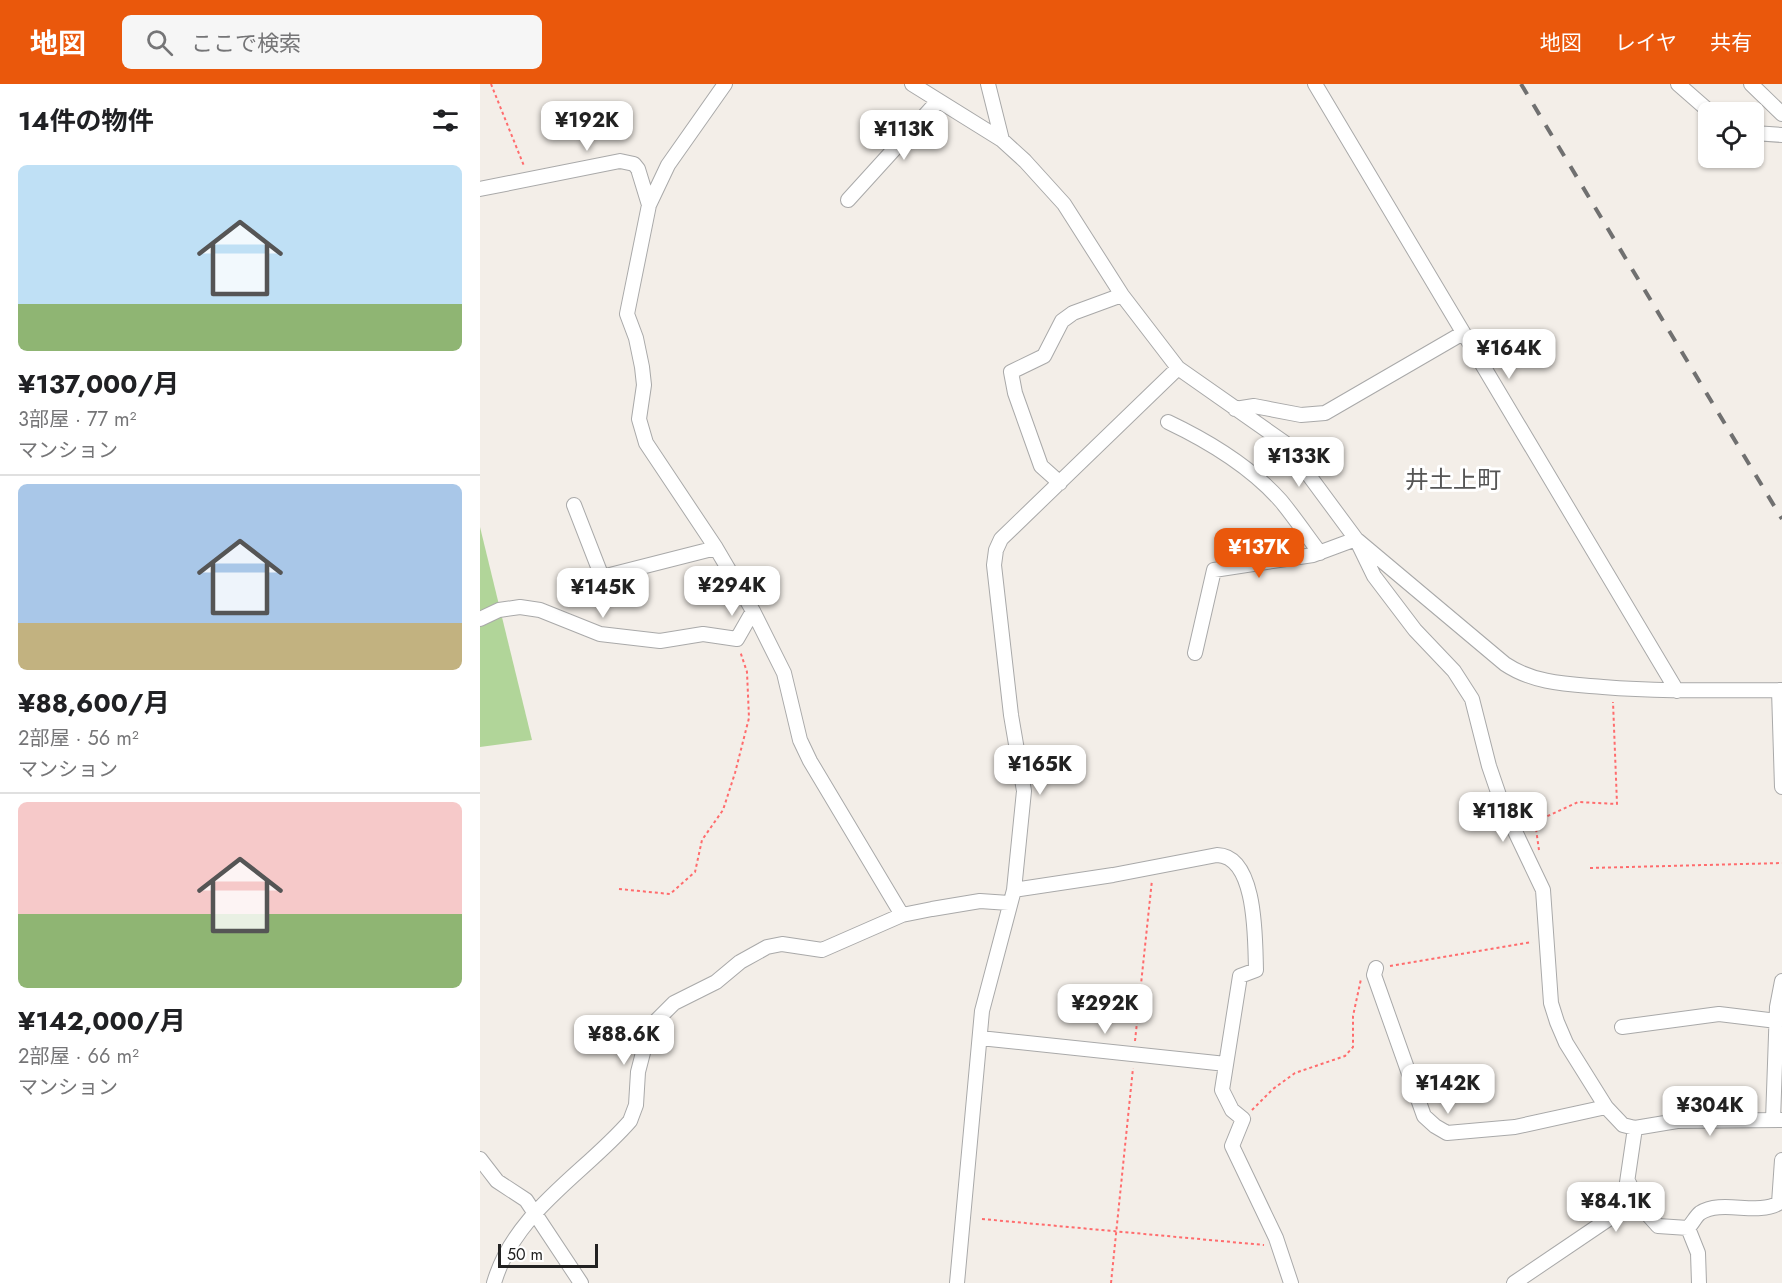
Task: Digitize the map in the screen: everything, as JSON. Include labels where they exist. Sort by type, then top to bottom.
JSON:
[{"type":"street","points":[[725,84],[668,165],[650,205],[627,314],[636,339],[643,376],[644,392],[639,419],[641,430],[646,442],[716,548],[753,611],[784,673],[800,740],[810,761],[902,915]]},
{"type":"street","points":[[912,84],[937,102],[1002,140],[1025,161],[1064,204],[1122,295],[1178,368],[1285,443],[1356,539],[1374,576],[1415,630],[1454,672],[1472,699],[1489,766],[1502,804],[1543,890],[1551,1003],[1557,1022],[1566,1042],[1606,1107],[1623,1125],[1635,1128],[1677,1121],[1778,1120],[1779,1038],[1777,1021],[1782,982]]},
{"type":"street","points":[[988,84],[1002,140]]},
{"type":"street","points":[[1314,84],[1677,691]]},
{"type":"street","points":[[1678,84],[1699,102]]},
{"type":"street","points":[[1751,84],[1782,114]]},
{"type":"street","points":[[848,200],[937,102]]},
{"type":"street","points":[[1764,134],[1782,135]]},
{"type":"street","points":[[480,189],[620,161],[629,162],[638,169],[650,205]]},
{"type":"street","points":[[1060,483],[1041,466],[1015,393],[1011,372],[1044,356],[1062,321],[1122,295]]},
{"type":"street","points":[[1235,409],[1254,406],[1301,415],[1325,413],[1463,333]]},
{"type":"street","points":[[957,1283],[982,1011],[1014,890],[1024,791],[1011,715],[994,566],[996,550],[1001,539],[1178,368]]},
{"type":"street","points":[[1168,422],[1249,471],[1280,500],[1320,553]]},
{"type":"street","points":[[574,505],[602,576],[716,548]]},
{"type":"street","points":[[1195,653],[1214,570],[1320,553],[1356,539]]},
{"type":"street","points":[[1356,539],[1516,672],[1548,682],[1612,687],[1677,691],[1780,690],[1782,787]]},
{"type":"street","points":[[480,619],[499,610],[520,607],[540,610],[600,634],[660,641],[703,634],[737,639],[753,611]]},
{"type":"street","points":[[1014,890],[1153,868],[1217,855],[1226,855],[1240,866],[1255,916],[1256,970],[1240,976],[1222,1090],[1232,1110],[1243,1119],[1232,1146],[1279,1246],[1292,1283]]},
{"type":"street","points":[[494,1283],[499,1268],[534,1212],[630,1121],[636,1106],[638,1072],[649,1034],[656,1021],[674,1003],[716,982],[740,962],[767,947],[787,944],[822,950],[902,915],[969,902],[1009,903]]},
{"type":"street","points":[[1376,968],[1374,975],[1424,1116],[1435,1126],[1448,1133],[1515,1127],[1606,1107]]},
{"type":"street","points":[[1622,1027],[1719,1014],[1777,1021]]},
{"type":"street","points":[[980,1038],[1226,1064]]},
{"type":"street","points":[[1514,1283],[1613,1215],[1625,1196],[1635,1128]]},
{"type":"street","points":[[480,1159],[489,1173],[526,1200],[580,1283]]},
{"type":"street","points":[[1688,1228],[1700,1213],[1714,1208],[1769,1209],[1779,1203],[1782,1160]]},
{"type":"street","points":[[1628,1181],[1641,1207],[1658,1226],[1688,1228]]},
{"type":"street","points":[[1688,1228],[1698,1253],[1699,1283]]},
{"type":"path","points":[[491,84],[530,179]]},
{"type":"path","points":[[619,889],[670,894],[695,872],[702,840],[723,810],[749,718],[747,672],[737,639]]},
{"type":"path","points":[[1540,855],[1535,822],[1578,802],[1617,804],[1612,687]]},
{"type":"path","points":[[1590,868],[1782,863]]},
{"type":"path","points":[[1135,1044],[1153,868]]},
{"type":"path","points":[[1111,1283],[1133,1067]]},
{"type":"path","points":[[982,1219],[1279,1246]]},
{"type":"green space","points":[[480,527],[532,740],[480,747]]},
{"type":"railway","points":[[1521,84],[1782,519]]},
{"type":"district","name":"井土上町","points":[[1453,479]]}]
